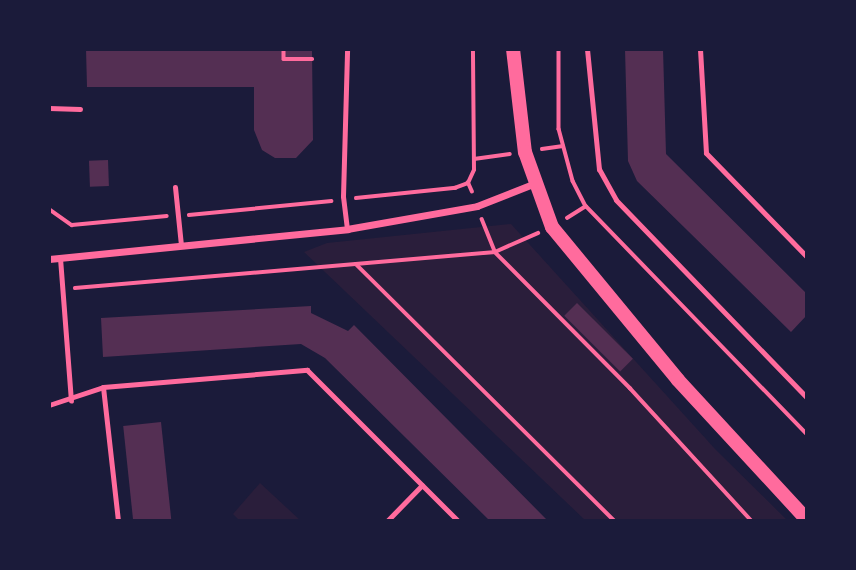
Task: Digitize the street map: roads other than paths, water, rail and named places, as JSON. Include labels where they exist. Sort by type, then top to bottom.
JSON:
[{"type":"main road","points":[[513,49],[519,115],[533,184],[562,242],[678,380],[807,520]]},
{"type":"street","points":[[49,259],[347,229],[477,206],[533,184]]},
{"type":"lane","points":[[347,229],[344,200],[348,49]]},
{"type":"lane","points":[[587,49],[599,169],[616,200],[807,398]]},
{"type":"lane","points":[[700,49],[706,153],[807,257]]},
{"type":"lane","points":[[49,108],[80,109]]},
{"type":"lane","points":[[175,187],[181,245]]},
{"type":"lane","points":[[60,258],[71,401]]},
{"type":"lane","points":[[49,405],[71,401],[103,387],[307,370],[458,521]]},
{"type":"lane","points":[[103,387],[118,521]]},
{"type":"lane","points":[[387,521],[422,485]]}]
